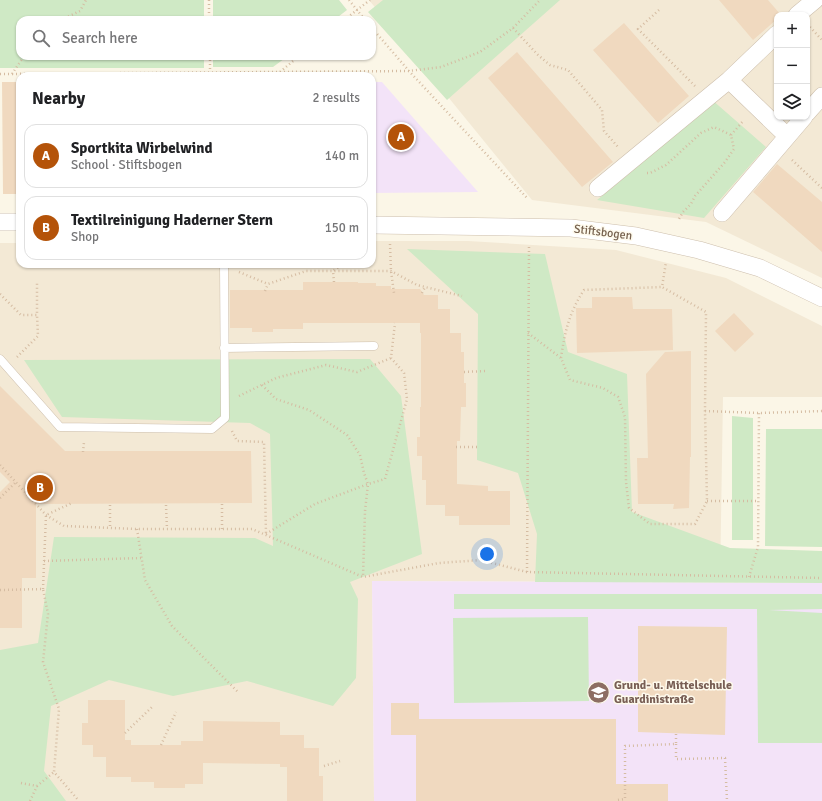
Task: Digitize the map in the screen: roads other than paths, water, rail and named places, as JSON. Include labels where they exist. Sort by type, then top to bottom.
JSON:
[{"type":"street","points":[[800,12],[814,0]]},
{"type":"street","points":[[598,188],[729,80],[774,37]]},
{"type":"street","points":[[729,80],[782,141]]},
{"type":"street","points":[[810,110],[822,96]]},
{"type":"street","points":[[722,213],[801,120]]},
{"type":"street","points":[[0,222],[16,222]]},
{"type":"street","name":"Stiftsbogen","points":[[376,225],[562,227],[636,236],[699,250],[760,268],[822,298]]},
{"type":"lane","points":[[0,359],[60,427],[212,429],[225,418],[224,268]]},
{"type":"lane","points":[[224,348],[374,346]]},
{"type":"place","name":"Sportkita Wirbelwind","points":[[401,137]]},
{"type":"place","name":"Textilreinigung Haderner Stern","points":[[40,488]]},
{"type":"place","name":"Grund- u. Mittelschule Guardinistraße","points":[[598,692]]}]
